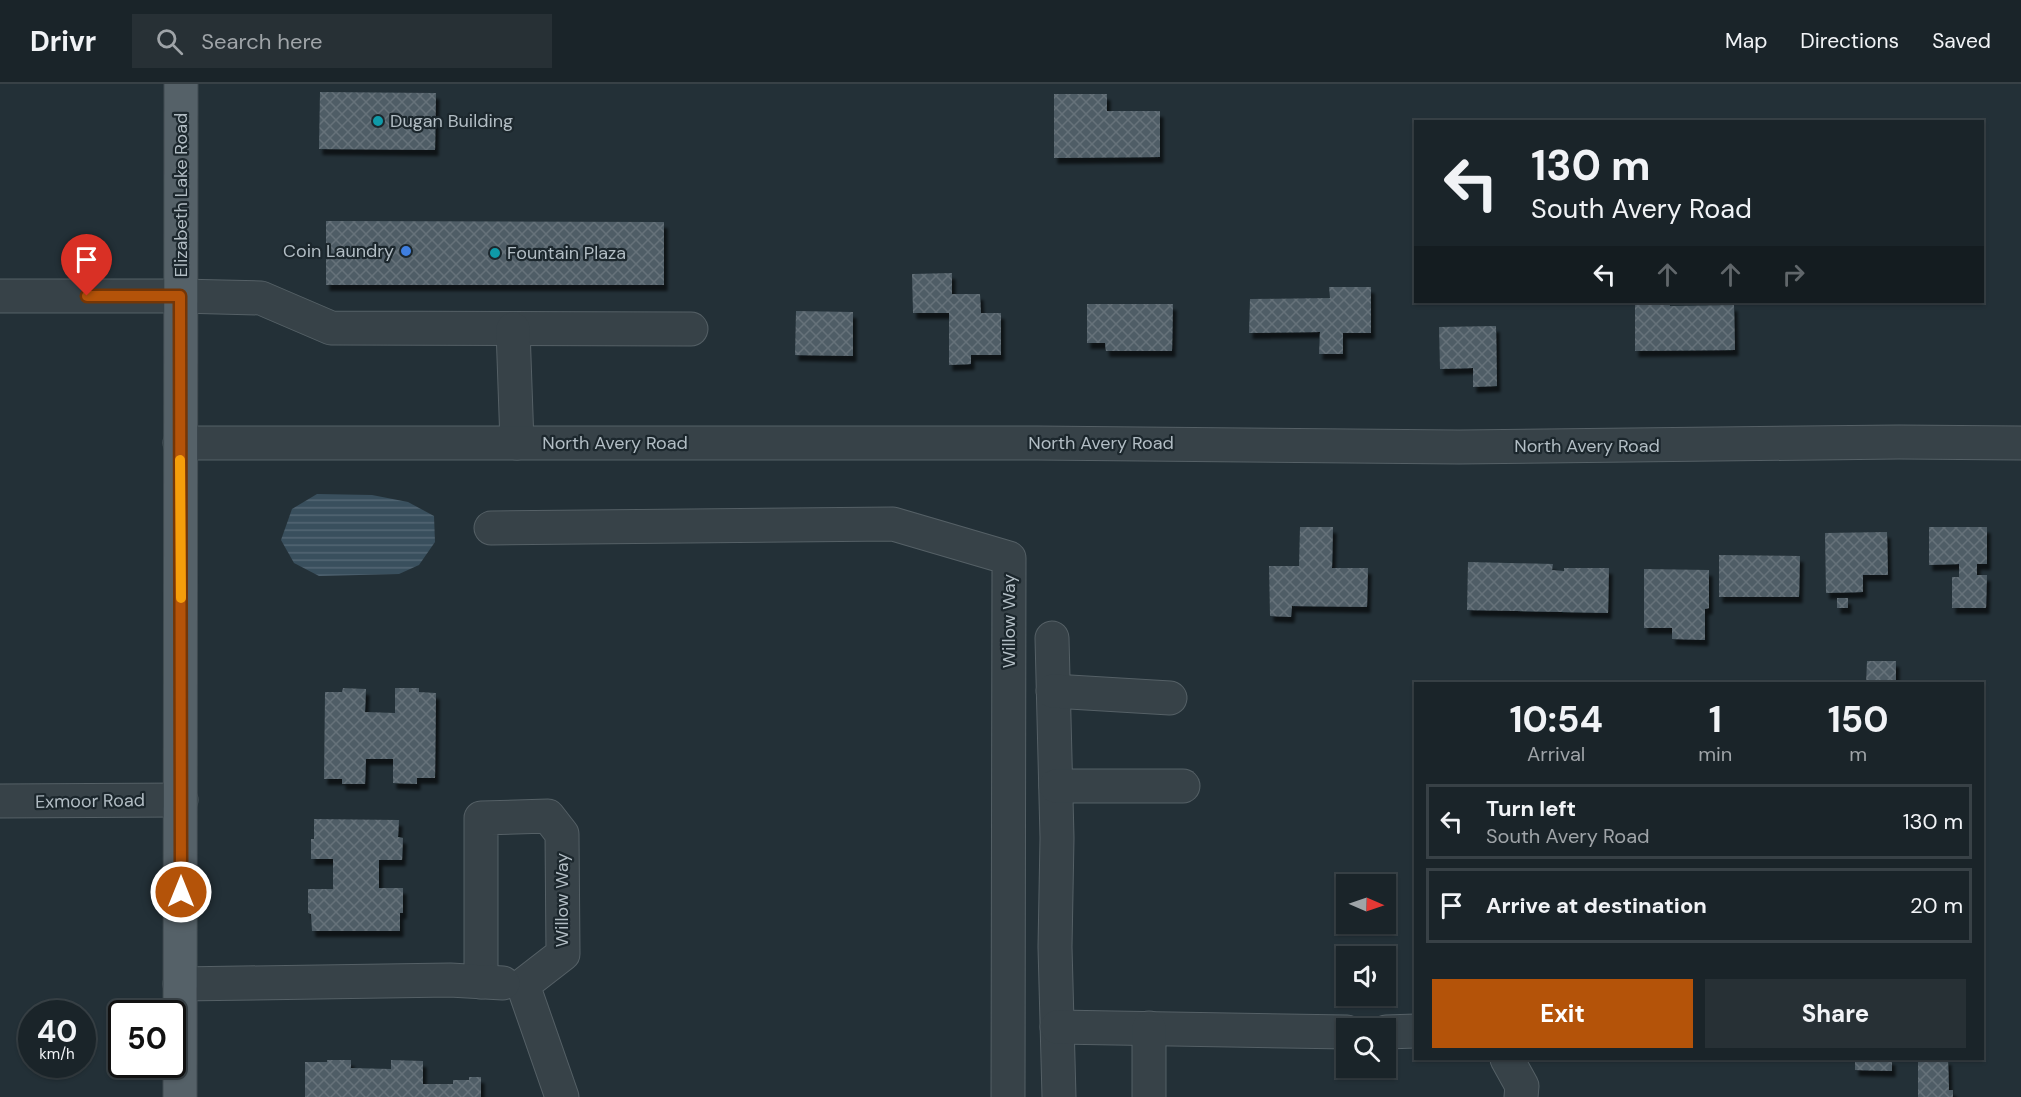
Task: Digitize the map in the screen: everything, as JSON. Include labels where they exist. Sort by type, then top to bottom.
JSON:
[{"type":"main road","name":"Elizabeth Lake Road","points":[[180,1097],[181,84]]},
{"type":"street","points":[[0,296],[261,298],[331,328],[691,329]]},
{"type":"street","points":[[513,329],[517,443]]},
{"type":"street","name":"North Avery Road","points":[[180,443],[1037,442],[1459,447],[1899,442],[2021,443]]},
{"type":"street","name":"Willow Way","points":[[491,528],[893,524],[1009,558],[1008,1097]]},
{"type":"street","points":[[1052,638],[1057,838],[1055,947],[1059,1097]]},
{"type":"street","points":[[1053,691],[1170,698]]},
{"type":"street","points":[[1056,786],[1183,786]]},
{"type":"street","name":"Exmoor Road","points":[[0,801],[181,800]]},
{"type":"street","name":"Willow Way","points":[[481,982],[481,818],[548,816],[562,834],[563,954],[523,984]]},
{"type":"street","points":[[180,984],[450,980],[523,984],[562,1097]]},
{"type":"street","points":[[1058,1027],[1336,1032]]},
{"type":"street","points":[[1149,1028],[1149,1097]]},
{"type":"street","points":[[1396,1032],[1414,1031]]},
{"type":"street","points":[[1508,1060],[1522,1086],[1521,1097]]},
{"type":"water","points":[[317,494],[372,495],[408,502],[434,516],[435,542],[419,565],[399,574],[319,576],[294,563],[281,540],[292,509]]},
{"type":"building","name":"Dugan Building","points":[[320,92],[436,93],[435,150],[319,149]]},
{"type":"building","points":[[1054,94],[1107,94],[1107,111],[1160,111],[1160,157],[1054,158]]},
{"type":"building","name":"Fountain Plaza","points":[[326,221],[664,222],[664,285],[326,285]]},
{"type":"building","points":[[952,273],[952,294],[980,294],[981,313],[1001,313],[1001,355],[971,355],[971,364],[949,365],[949,313],[913,313],[912,274]]},
{"type":"building","points":[[1329,287],[1371,287],[1371,333],[1343,333],[1343,354],[1319,354],[1320,332],[1249,333],[1250,299],[1330,298]]},
{"type":"building","points":[[1635,303],[1670,303],[1670,306],[1734,305],[1735,350],[1635,351]]},
{"type":"building","points":[[1087,304],[1173,304],[1172,351],[1106,351],[1105,343],[1087,343]]},
{"type":"building","points":[[796,311],[853,312],[853,356],[795,355]]},
{"type":"building","points":[[1496,326],[1497,386],[1473,387],[1473,368],[1440,369],[1439,327]]},
{"type":"building","points":[[1300,527],[1333,527],[1332,568],[1368,568],[1367,607],[1292,606],[1291,617],[1270,616],[1269,566],[1299,566]]},
{"type":"building","points":[[1929,527],[1987,527],[1987,564],[1977,564],[1977,575],[1987,575],[1986,608],[1952,608],[1952,577],[1959,577],[1959,564],[1929,565]]},
{"type":"building","points":[[1887,532],[1888,575],[1863,575],[1863,592],[1826,593],[1825,533]]},
{"type":"building","points":[[1719,555],[1800,556],[1799,597],[1719,597]]},
{"type":"building","points":[[1468,562],[1553,564],[1552,570],[1564,571],[1564,568],[1609,568],[1608,613],[1467,610]]},
{"type":"building","points":[[1644,569],[1709,570],[1709,608],[1705,609],[1705,640],[1672,639],[1672,628],[1644,628]]},
{"type":"building","points":[[1837,598],[1848,598],[1848,608],[1837,608]]},
{"type":"building","points":[[1867,661],[1896,661],[1896,682],[1866,682]]},
{"type":"building","points":[[343,688],[366,689],[365,712],[395,713],[395,688],[419,688],[419,692],[436,693],[435,778],[417,778],[417,784],[393,783],[393,759],[366,759],[365,784],[342,784],[342,779],[324,779],[325,692],[342,692]]},
{"type":"building","points":[[314,819],[399,820],[398,837],[403,838],[402,860],[379,860],[379,888],[403,888],[400,931],[312,931],[311,914],[308,913],[308,889],[333,889],[333,859],[311,859]]},
{"type":"building","points":[[327,1060],[351,1060],[351,1068],[391,1069],[391,1060],[423,1061],[423,1084],[453,1084],[453,1080],[481,1077],[481,1097],[305,1097],[305,1062],[327,1062]]},
{"type":"building","points":[[1855,1060],[1892,1060],[1892,1071],[1855,1070]]},
{"type":"building","points":[[1918,1060],[1948,1060],[1949,1090],[1953,1090],[1953,1097],[1918,1097]]},
{"type":"slow traffic","points":[[180,460],[181,598]]},
{"type":"place","name":"Dugan Building","points":[[378,121]]},
{"type":"place","name":"Coin Laundry","points":[[406,251]]},
{"type":"place","name":"Fountain Plaza","points":[[495,253]]},
{"type":"route","points":[[87,296],[180,296],[181,892]]}]
